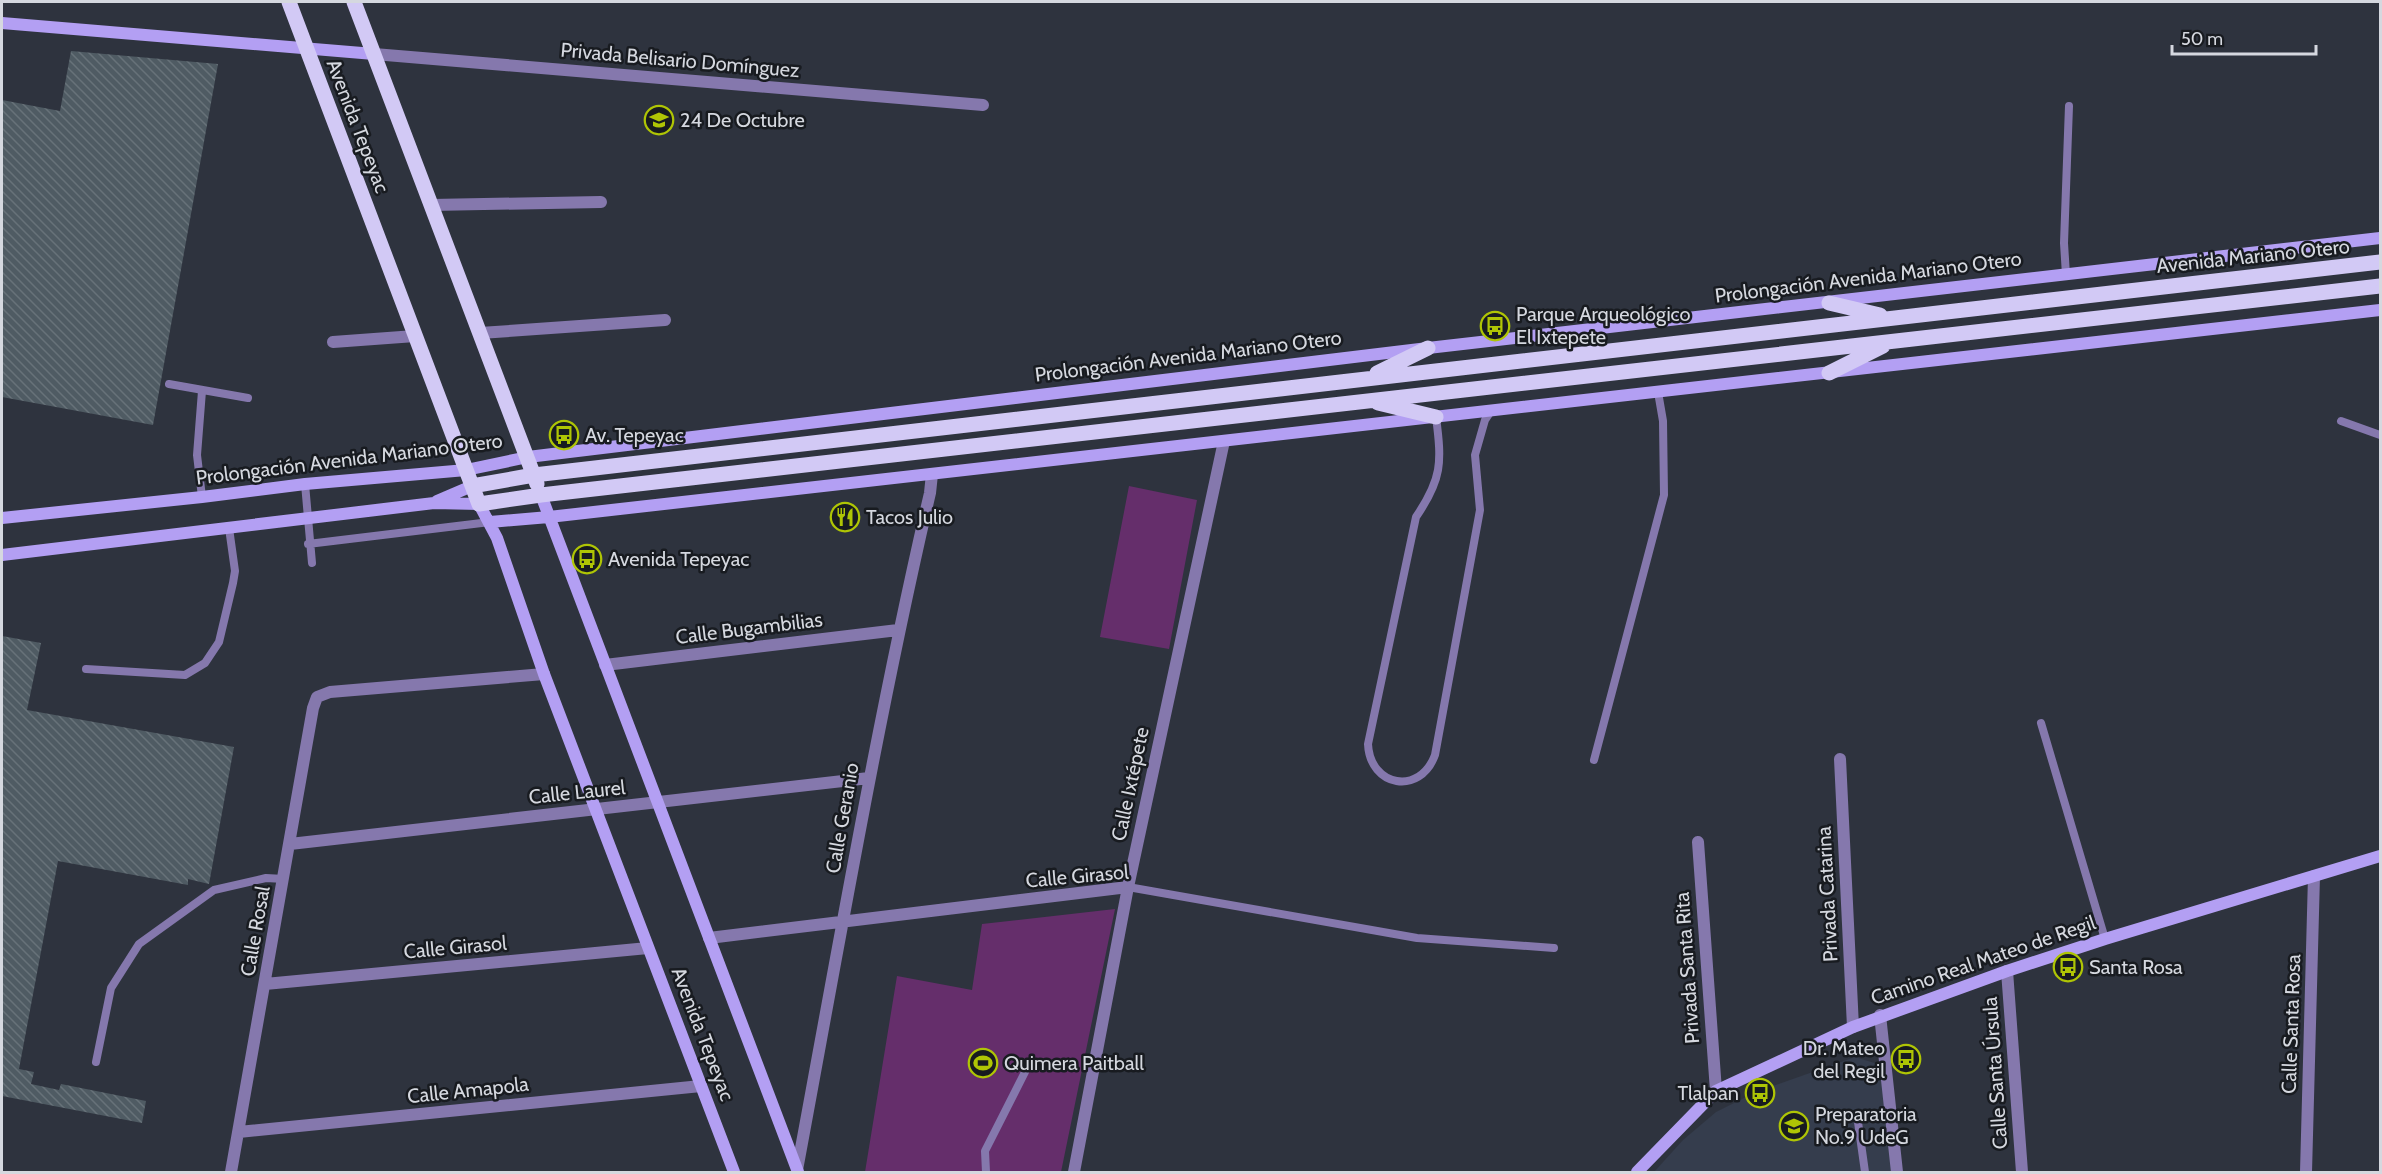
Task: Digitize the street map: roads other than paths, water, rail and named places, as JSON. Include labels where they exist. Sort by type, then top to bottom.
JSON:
[{"type":"main road","name":"Avenida Tepeyac","points":[[289,2],[479,504]]},
{"type":"main road","name":"Avenida Tepeyac","points":[[354,2],[541,495]]},
{"type":"main road","name":"Avenida Mariano Otero","points":[[2130,291],[2380,262]]},
{"type":"main road","name":"Prolongación Avenida Mariano Otero","points":[[479,504],[541,495],[2380,286]]},
{"type":"main road","name":"Prolongación Avenida Mariano Otero","points":[[472,486],[534,475],[2130,291]]},
{"type":"main road","points":[[1829,303],[1892,318]]},
{"type":"main road","points":[[1829,373],[1892,341]]},
{"type":"main road","points":[[1367,378],[1428,348]]},
{"type":"main road","points":[[1370,400],[1436,417]]},
{"type":"street","points":[[2,23],[374,54]]},
{"type":"street","name":"Privada Belisario Domínguez","points":[[374,54],[983,105]]},
{"type":"street","points":[[431,205],[601,202]]},
{"type":"street","name":"Prolongación Avenida Mariano Otero","points":[[2,518],[304,484],[466,470],[528,457],[1428,348],[2380,238]]},
{"type":"street","points":[[490,522],[549,518],[2380,310]]},
{"type":"street","points":[[480,333],[665,320]]},
{"type":"street","points":[[333,342],[416,336]]},
{"type":"street","name":"Calle Ixtépete","points":[[1074,1173],[1128,887],[1224,441]]},
{"type":"street","name":"Calle Geranio","points":[[797,1172],[869,778],[932,474]]},
{"type":"street","name":"Prolongación Avenida Mariano Otero","points":[[434,503],[472,486]]},
{"type":"street","name":"Avenida Tepeyac","points":[[541,495],[797,1172]]},
{"type":"street","name":"Prolongación Avenida Mariano Otero","points":[[2,555],[434,503],[479,504]]},
{"type":"street","name":"Avenida Tepeyac","points":[[479,504],[490,522],[544,674],[734,1173]]},
{"type":"street","name":"Calle Bugambilias","points":[[605,665],[898,630]]},
{"type":"street","name":"Calle Rosal","points":[[231,1173],[313,708],[317,697],[330,692],[544,674]]},
{"type":"street","name":"Privada Catarina","points":[[1840,759],[1853,1027]]},
{"type":"street","name":"Calle Laurel","points":[[290,844],[869,778]]},
{"type":"street","name":"Privada Santa Rita","points":[[1698,842],[1716,1091]]},
{"type":"street","name":"Camino Real Mateo de Regil","points":[[1637,1173],[1716,1091],[1880,1015],[2105,939],[2378,857]]},
{"type":"street","name":"Calle Santa Rosa","points":[[2306,1173],[2314,876]]},
{"type":"street","name":"Calle Girasol","points":[[709,938],[1128,887]]},
{"type":"street","name":"Calle Girasol","points":[[265,984],[648,948]]},
{"type":"street","name":"Calle Santa Úrsula","points":[[2007,971],[2022,1173]]},
{"type":"street","points":[[1880,1015],[1897,1173]]},
{"type":"street","name":"Calle Amapola","points":[[238,1132],[701,1086]]},
{"type":"lane","points":[[2066,274],[2064,243],[2069,106]]},
{"type":"lane","points":[[169,384],[248,398]]},
{"type":"lane","points":[[201,391],[197,455],[202,497]]},
{"type":"lane","points":[[1594,760],[1664,495],[1663,421],[1658,392]]},
{"type":"lane","points":[[1436,417],[1439,472],[1430,496],[1416,517],[1368,744],[1376,770],[1392,780],[1401,782],[1419,776],[1432,764],[1435,755],[1480,510],[1475,455],[1485,420],[1491,411]]},
{"type":"lane","points":[[2341,421],[2380,435]]},
{"type":"lane","points":[[304,484],[308,544],[312,562]]},
{"type":"lane","points":[[308,544],[490,522]]},
{"type":"lane","points":[[86,669],[185,675],[205,663],[219,642],[233,583],[235,571],[229,528]]},
{"type":"lane","points":[[2041,723],[2105,939]]},
{"type":"lane","points":[[96,1062],[111,988],[139,944],[214,890],[266,878],[284,879]]},
{"type":"lane","name":"Calle Girasol","points":[[1128,887],[1417,938],[1554,948]]},
{"type":"lane","points":[[986,1173],[985,1151],[1025,1072]]},
{"type":"lane","points":[[1858,1122],[1864,1173]]},
{"type":"place","name":"24 De Octubre","points":[[659,120]]},
{"type":"place","name":"Parque Arqueológico El Ixtepete","points":[[1495,326]]},
{"type":"place","name":"Av. Tepeyac","points":[[564,435]]},
{"type":"place","name":"Tacos Julio","points":[[845,517]]},
{"type":"place","name":"Avenida Tepeyac","points":[[587,559]]},
{"type":"place","name":"Santa Rosa","points":[[2068,967]]},
{"type":"place","name":"Dr. Mateo del Regil","points":[[1906,1059]]},
{"type":"place","name":"Quimera Paitball","points":[[983,1063]]},
{"type":"place","name":"Tlalpan","points":[[1760,1093]]},
{"type":"place","name":"Preparatoria No.9 UdeG","points":[[1794,1126]]}]
